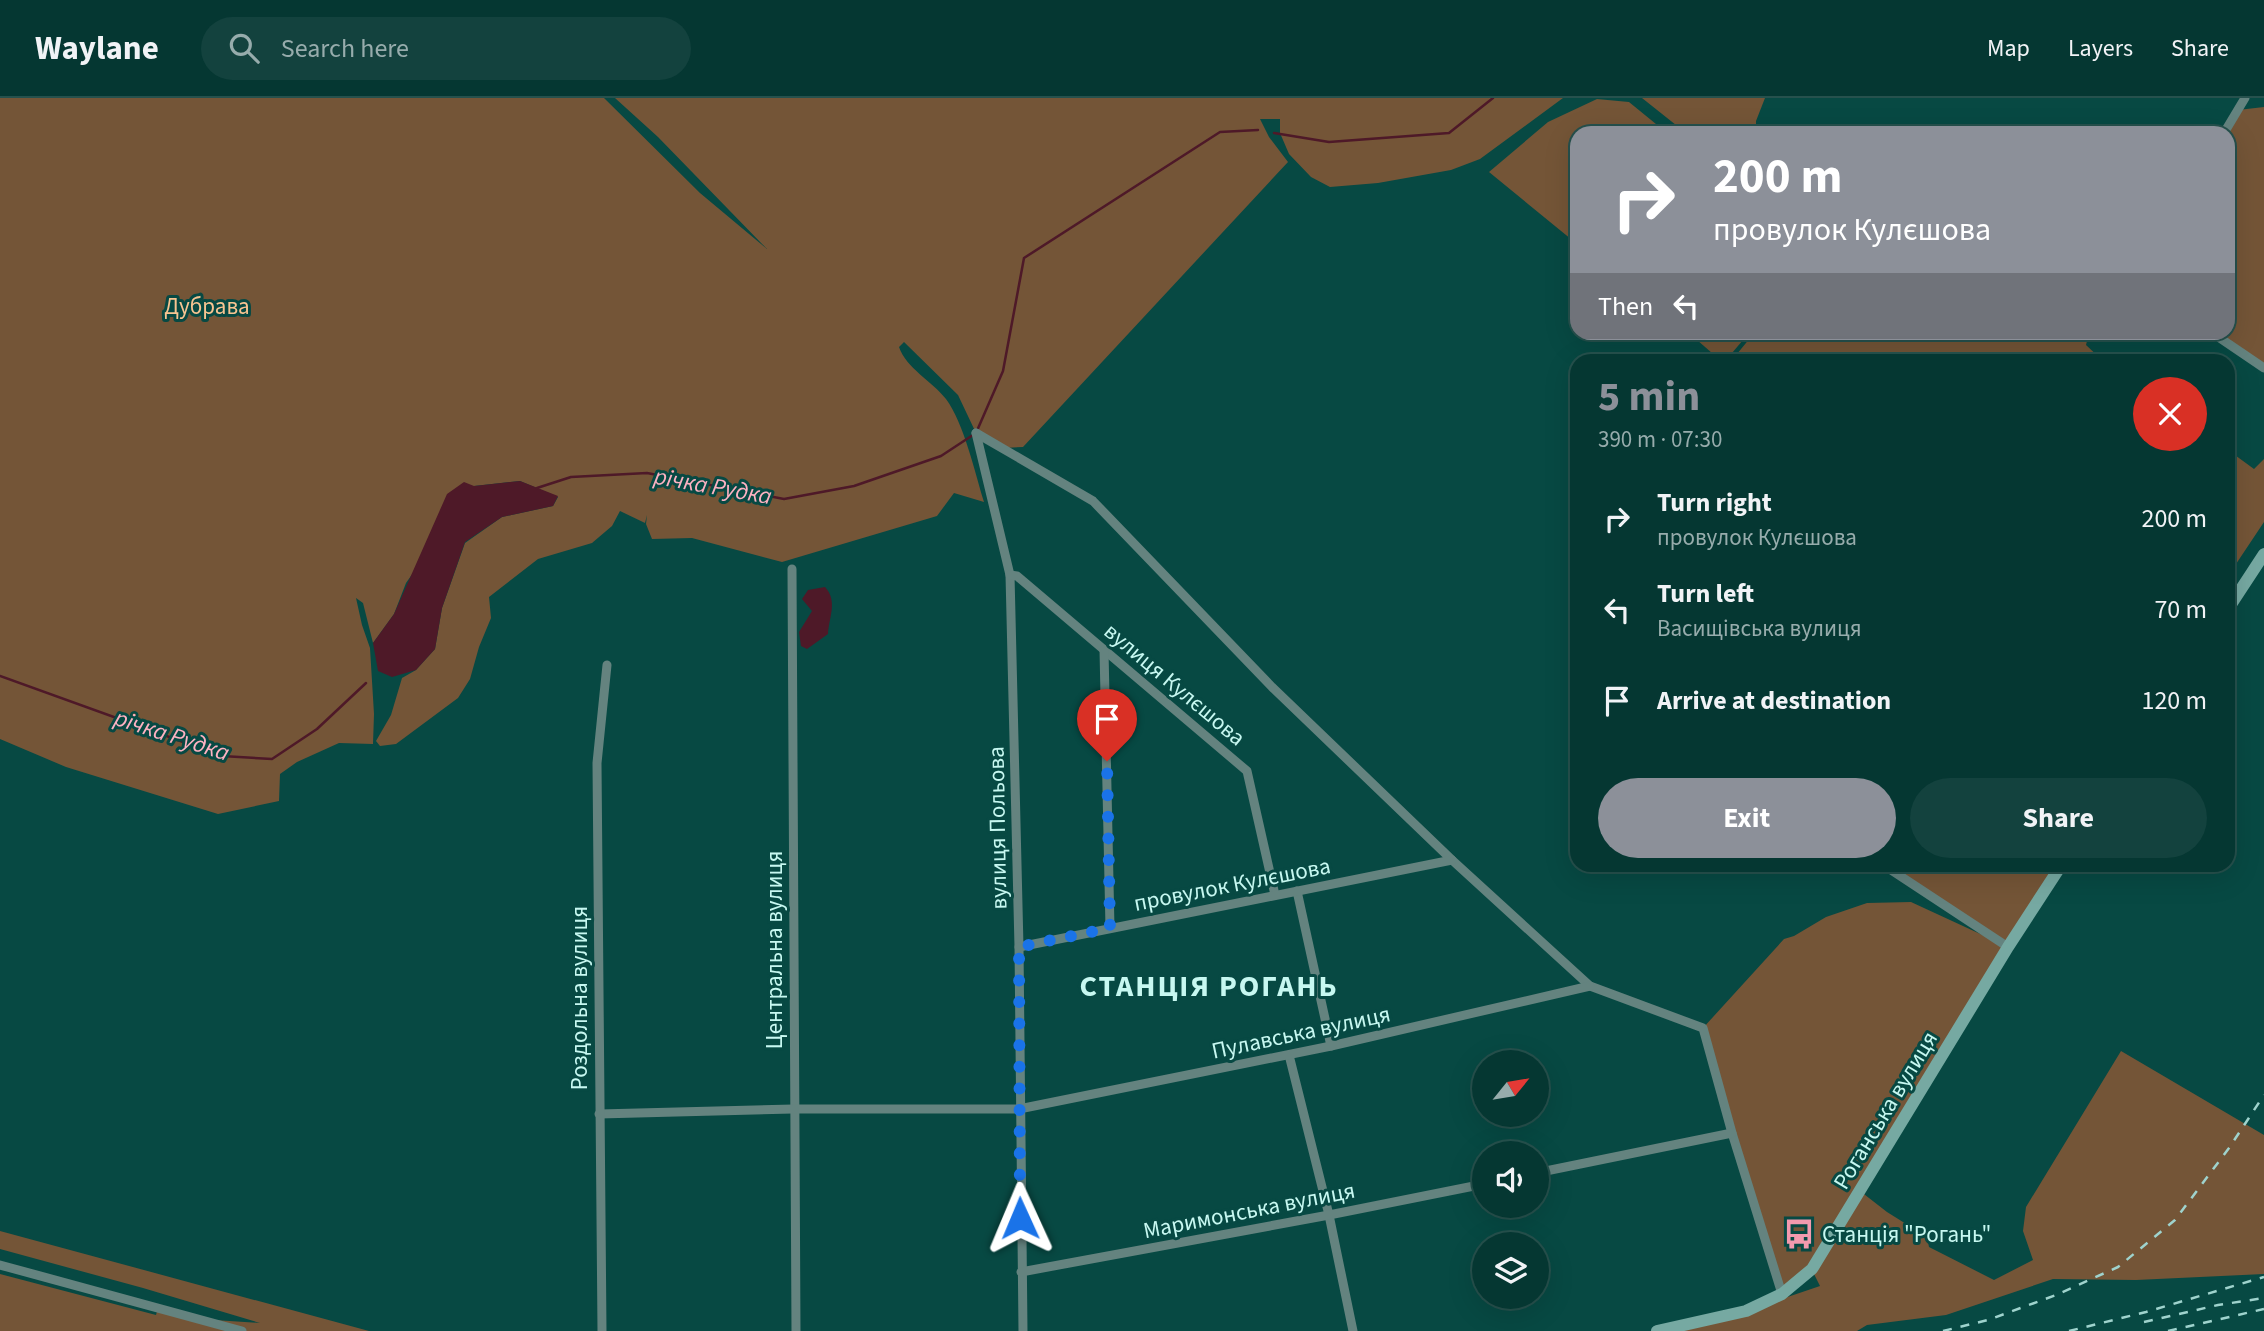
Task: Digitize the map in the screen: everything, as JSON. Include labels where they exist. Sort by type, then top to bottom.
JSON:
[{"type":"main road","points":[[2235,598],[2264,554]]},
{"type":"main road","name":"Роганська вулиця","points":[[1657,1331],[1746,1311],[1782,1294],[1812,1269],[2008,947],[2057,872]]},
{"type":"street","points":[[2228,126],[2245,98]]},
{"type":"street","points":[[2223,340],[2264,368]]},
{"type":"street","name":"вулиця Польова","points":[[1023,1331],[1019,947],[1010,575],[976,433],[1093,501],[1272,687],[1452,860]]},
{"type":"street","name":"Центральна вулиця","points":[[792,569],[796,1331]]},
{"type":"street","name":"вулиця Кулєшова","points":[[1010,575],[1017,576],[1247,771],[1275,895]]},
{"type":"street","points":[[1104,650],[1110,928]]},
{"type":"street","name":"Роздольна вулиця","points":[[602,1331],[597,762],[607,664]]},
{"type":"street","points":[[1452,860],[1590,986],[1703,1028],[1782,1294]]},
{"type":"street","name":"провулок Кулєшова","points":[[1019,947],[1452,860]]},
{"type":"street","points":[[1894,872],[2008,947]]},
{"type":"street","points":[[1297,891],[1331,1046]]},
{"type":"street","name":"Пулавська вулиця","points":[[599,1114],[793,1109],[1019,1109],[1331,1046],[1590,986]]},
{"type":"street","points":[[1289,1055],[1329,1216],[1353,1331]]},
{"type":"street","points":[[1549,1170],[1732,1133]]},
{"type":"street","name":"Маримонська вулиця","points":[[1021,1272],[1329,1216],[1472,1186]]},
{"type":"street","points":[[0,1265],[242,1331]]},
{"type":"green space","name":"Дубрава","points":[[0,98],[604,98],[700,193],[767,249],[658,137],[615,98],[1563,98],[1480,159],[1451,170],[1378,183],[1330,187],[1311,177],[1289,154],[1280,133],[1280,119],[1260,119],[1269,137],[1288,162],[1023,447],[1002,448],[976,433],[958,395],[904,342],[899,347],[907,361],[940,392],[952,409],[968,449],[984,502],[954,493],[937,516],[782,562],[692,538],[652,539],[646,524],[647,515],[645,523],[620,511],[612,526],[592,543],[538,559],[489,597],[491,618],[470,679],[458,698],[396,744],[380,746],[376,741],[391,715],[402,678],[416,670],[435,649],[442,608],[465,543],[502,517],[553,506],[558,497],[520,481],[474,486],[406,583],[394,614],[373,643],[363,603],[356,598],[370,648],[373,744],[339,743],[297,762],[280,774],[279,801],[218,814],[66,767],[0,739]]},
{"type":"green space","points":[[1642,98],[1765,98],[1756,126],[1677,126]]},
{"type":"green space","points":[[1597,99],[1629,102],[1658,126],[1570,126],[1570,238],[1489,172],[1548,122]]},
{"type":"green space","points":[[2264,107],[2264,368],[2222,340],[2235,340],[2235,126],[2231,126],[2238,110]]},
{"type":"green space","points":[[1697,340],[1743,340],[1731,354],[1713,354]]},
{"type":"green space","points":[[1748,340],[2087,340],[2086,345],[2096,354],[1737,354]]},
{"type":"green space","points":[[2235,455],[2254,469],[2264,459],[2264,522],[2235,566]]},
{"type":"green space","points":[[1893,872],[2058,872],[1860,1191],[1927,1237],[1929,1247],[1994,1280],[2033,1260],[2023,1231],[2026,1207],[2121,1051],[2264,1135],[2264,1274],[2136,1280],[2053,1279],[1946,1315],[1867,1325],[1857,1331],[1657,1331],[1746,1311],[1820,1286],[1812,1270],[1782,1294],[1703,1028],[1784,939],[1826,917],[1867,903],[1911,902],[2002,944]]},
{"type":"green space","points":[[0,1231],[369,1331],[0,1331],[0,1274],[156,1315],[158,1308],[199,1319],[260,1323],[0,1249]]},
{"type":"shaded area","points":[[520,481],[558,496],[553,506],[502,517],[465,542],[442,608],[435,649],[416,670],[392,677],[378,671],[373,643],[394,614],[447,494],[464,482],[474,486]]},
{"type":"shaded area","points":[[825,587],[832,604],[828,634],[807,649],[801,646],[799,632],[812,611],[802,599],[808,590]]},
{"type":"waterway","name":"річка Рудка","points":[[1274,133],[1329,142],[1449,133],[1493,98]]},
{"type":"waterway","name":"річка Рудка","points":[[537,488],[571,477],[647,473],[784,499],[854,486],[941,456],[976,433],[1003,371],[1024,258],[1220,132],[1258,130]]},
{"type":"waterway","name":"річка Рудка","points":[[0,676],[222,756],[272,759],[317,729],[366,683]]},
{"type":"railway","points":[[1943,1331],[1988,1320],[2056,1295],[2118,1267],[2175,1220],[2229,1148],[2264,1095]]},
{"type":"railway","points":[[2069,1331],[2146,1312],[2264,1277]]},
{"type":"railway","points":[[2144,1322],[2218,1305],[2264,1298]]},
{"type":"railway","points":[[2168,1331],[2264,1309]]},
{"type":"place","name":"Станція \"Рогань\"","points":[[1799,1234]]},
{"type":"district","name":"СТАНЦІЯ РОГАНЬ","points":[[1209,986]]},
{"type":"route","points":[[1020,1218],[1019,947],[1110,928],[1107,761]]}]
